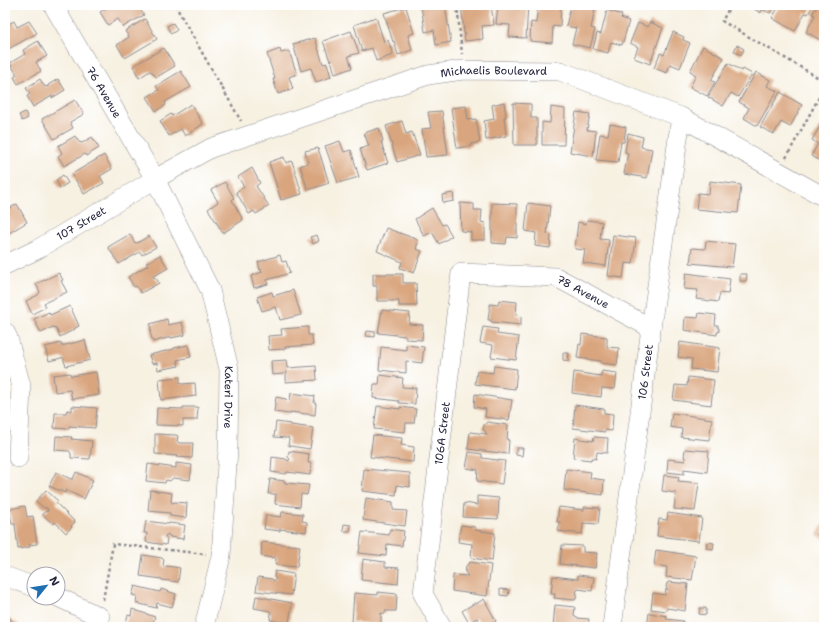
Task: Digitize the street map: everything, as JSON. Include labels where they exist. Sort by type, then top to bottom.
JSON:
[{"type":"street","name":"76 Avenue","points":[[53,5],[155,179]]},
{"type":"street","name":"Michaelis Boulevard","points":[[155,179],[210,148],[428,75],[463,70],[560,71],[681,117],[824,197]]},
{"type":"street","name":"106 Street","points":[[612,627],[651,328],[681,117]]},
{"type":"street","name":"107 Street","points":[[5,264],[38,249],[155,179]]},
{"type":"street","name":"Kateri Drive","points":[[155,179],[210,290],[229,369],[228,449],[221,556],[204,627]]},
{"type":"street","name":"78 Avenue","points":[[461,273],[556,277],[651,328]]},
{"type":"street","name":"106A Street","points":[[442,627],[423,594],[461,273]]},
{"type":"street","points":[[5,332],[21,386],[18,458]]},
{"type":"street","points":[[5,576],[26,584]]},
{"type":"street","points":[[66,602],[98,622]]},
{"type":"path","points":[[175,5],[249,135]]},
{"type":"path","points":[[457,5],[463,70]]},
{"type":"path","points":[[731,5],[722,21],[824,81]]},
{"type":"path","points":[[779,172],[824,88]]},
{"type":"path","points":[[98,622],[113,544],[221,556]]},
{"type":"building","points":[[112,5],[141,5],[142,6],[139,8],[144,15],[123,27],[118,19],[108,25],[100,12]]},
{"type":"building","points":[[421,5],[445,5],[451,42],[436,45],[434,30],[425,32]]},
{"type":"building","points":[[461,5],[491,5],[494,25],[482,26],[483,39],[465,41]]},
{"type":"building","points":[[498,5],[528,5],[526,38],[509,37],[510,25],[496,24]]},
{"type":"building","points":[[538,5],[561,5],[560,27],[553,26],[552,43],[530,41],[531,22],[536,23]]},
{"type":"building","points":[[571,5],[596,5],[591,28],[595,29],[590,48],[572,44],[576,28],[566,26]]},
{"type":"building","points":[[747,5],[774,5],[770,13],[762,9],[761,13]]},
{"type":"building","points":[[780,5],[791,5],[794,7],[795,5],[813,5],[808,14],[805,13],[795,31],[772,18]]},
{"type":"building","points":[[818,5],[824,5],[824,42],[806,32],[815,15],[812,14]]},
{"type":"building","points":[[406,7],[414,33],[408,35],[412,50],[398,55],[384,13]]},
{"type":"building","points":[[607,10],[622,15],[621,18],[629,21],[622,45],[611,42],[608,53],[593,49],[597,33],[601,34]]},
{"type":"building","points":[[376,17],[384,42],[388,40],[393,55],[376,61],[372,48],[362,51],[354,25]]},
{"type":"building","points":[[145,19],[157,39],[125,58],[117,45],[129,37],[125,31]]},
{"type":"building","points":[[14,21],[17,27],[29,21],[37,33],[5,51],[5,26]]},
{"type":"building","points":[[650,22],[663,28],[650,64],[634,58],[638,47],[630,43],[638,23],[648,27]]},
{"type":"building","points":[[173,23],[177,30],[171,34],[167,26]]},
{"type":"building","points":[[351,31],[359,53],[348,56],[352,68],[335,74],[323,41]]},
{"type":"building","points":[[673,32],[684,37],[683,40],[690,43],[680,68],[670,64],[667,73],[654,68],[660,53],[664,55]]},
{"type":"building","points":[[315,38],[323,64],[327,63],[331,77],[316,82],[311,68],[301,71],[293,44]]},
{"type":"building","points":[[38,41],[47,56],[36,62],[41,71],[18,84],[14,77],[17,75],[10,63],[25,54],[23,50]]},
{"type":"building","points":[[737,45],[744,49],[741,55],[734,51]]},
{"type":"building","points":[[703,46],[724,58],[711,80],[715,82],[707,96],[690,87],[696,75],[690,71]]},
{"type":"building","points":[[164,48],[175,66],[157,77],[150,71],[139,78],[133,66]]},
{"type":"building","points":[[280,49],[281,53],[289,51],[297,74],[289,77],[293,89],[278,94],[267,54]]},
{"type":"building","points":[[728,63],[742,71],[743,69],[752,74],[738,97],[731,93],[723,106],[708,97]]},
{"type":"building","points":[[181,71],[191,87],[165,102],[166,105],[156,111],[147,97],[159,90],[156,86]]},
{"type":"building","points":[[756,72],[770,80],[767,86],[777,91],[757,126],[744,118],[749,108],[739,102]]},
{"type":"building","points":[[40,79],[44,86],[48,87],[48,85],[58,79],[65,90],[33,107],[27,96],[30,94],[26,88]]},
{"type":"building","points":[[780,92],[802,105],[790,127],[781,122],[774,134],[760,127]]},
{"type":"building","points":[[75,100],[84,114],[70,122],[73,128],[54,139],[42,119]]},
{"type":"building","points":[[504,102],[506,136],[486,140],[484,121],[494,119],[492,105]]},
{"type":"building","points":[[513,103],[531,104],[531,118],[537,118],[537,145],[514,145]]},
{"type":"building","points":[[191,104],[203,124],[185,136],[181,129],[169,136],[160,121],[171,114],[172,116]]},
{"type":"building","points":[[466,106],[468,120],[476,119],[480,142],[471,144],[472,146],[457,148],[451,108]]},
{"type":"building","points":[[551,107],[565,109],[564,145],[542,145],[542,122],[550,123]]},
{"type":"building","points":[[442,111],[448,155],[426,157],[422,129],[431,128],[428,112]]},
{"type":"building","points":[[25,112],[28,118],[22,121],[19,115]]},
{"type":"building","points":[[576,112],[590,114],[587,130],[596,131],[593,156],[570,152]]},
{"type":"building","points":[[402,121],[406,134],[412,132],[420,155],[397,162],[386,126]]},
{"type":"building","points":[[823,121],[824,163],[811,156],[818,144],[812,140]]},
{"type":"building","points":[[610,124],[626,127],[624,142],[621,142],[618,162],[596,160],[600,134],[608,135]]},
{"type":"building","points":[[379,128],[383,141],[381,142],[388,163],[367,170],[360,149],[369,146],[364,133]]},
{"type":"building","points":[[628,133],[643,137],[641,147],[652,149],[647,178],[624,174],[628,153],[625,152]]},
{"type":"building","points":[[75,136],[79,142],[82,143],[92,137],[99,148],[64,166],[58,156],[62,153],[58,146]]},
{"type":"building","points":[[340,141],[344,152],[351,150],[359,177],[338,183],[325,146]]},
{"type":"building","points":[[318,148],[329,183],[308,190],[300,166],[308,163],[305,151]]},
{"type":"building","points":[[104,155],[112,169],[100,176],[104,183],[84,194],[72,174]]},
{"type":"building","points":[[284,157],[286,163],[292,161],[302,194],[281,200],[269,162]]},
{"type":"building","points":[[252,168],[260,183],[256,186],[269,206],[256,214],[254,211],[249,214],[236,192],[244,187],[238,177]]},
{"type":"building","points":[[63,175],[68,183],[60,188],[56,180]]},
{"type":"building","points":[[710,181],[741,185],[738,213],[696,209],[698,193],[709,194]]},
{"type":"building","points":[[225,182],[234,198],[232,200],[243,220],[223,233],[208,209],[218,202],[211,190]]},
{"type":"building","points":[[453,193],[454,201],[443,203],[442,195]]},
{"type":"building","points":[[460,203],[474,204],[474,210],[482,210],[481,222],[485,223],[485,240],[471,240],[471,232],[461,231]]},
{"type":"building","points":[[492,203],[517,204],[517,238],[507,237],[506,244],[492,243]]},
{"type":"building","points":[[528,203],[550,206],[547,234],[551,235],[550,248],[535,246],[536,233],[525,231]]},
{"type":"building","points":[[17,204],[27,222],[6,235],[5,211]]},
{"type":"building","points":[[432,208],[442,225],[445,224],[452,236],[439,244],[432,232],[424,236],[415,219]]},
{"type":"building","points":[[587,220],[602,222],[600,239],[609,240],[606,266],[583,263],[585,250],[575,249],[578,222],[586,224]]},
{"type":"building","points":[[386,228],[416,239],[418,242],[416,249],[422,251],[414,273],[400,268],[402,262],[377,251]]},
{"type":"building","points":[[130,234],[134,242],[137,243],[149,236],[156,247],[142,255],[140,252],[119,264],[108,247]]},
{"type":"building","points":[[317,235],[319,241],[313,244],[310,237]]},
{"type":"building","points":[[613,235],[636,238],[633,264],[625,263],[623,278],[608,276]]},
{"type":"building","points":[[706,241],[735,244],[732,267],[690,263],[692,248],[705,249]]},
{"type":"building","points":[[160,255],[168,268],[154,275],[153,277],[156,278],[159,283],[141,293],[136,286],[134,287],[128,277],[148,265],[146,263]]},
{"type":"building","points":[[280,255],[282,262],[286,261],[290,273],[267,280],[268,284],[254,288],[251,276],[262,272],[258,262]]},
{"type":"building","points":[[59,273],[63,280],[61,281],[67,292],[44,303],[46,307],[32,314],[26,301],[38,295],[40,292],[36,284]]},
{"type":"building","points":[[686,273],[730,279],[728,294],[720,293],[718,302],[696,299],[698,290],[684,289]]},
{"type":"building","points":[[373,274],[403,274],[403,283],[416,283],[417,306],[399,306],[399,301],[377,301],[377,286],[373,286]]},
{"type":"building","points":[[740,274],[747,274],[746,281],[740,281]]},
{"type":"building","points":[[293,290],[301,315],[280,320],[276,307],[262,311],[257,297],[272,292],[273,296]]},
{"type":"building","points":[[499,300],[517,302],[516,315],[521,316],[521,325],[491,322],[491,320],[488,320],[490,304],[498,305]]},
{"type":"building","points":[[70,306],[79,326],[60,337],[56,328],[53,327],[41,333],[34,319],[49,312],[50,315]]},
{"type":"building","points":[[382,310],[410,313],[409,324],[423,325],[422,340],[406,339],[406,336],[378,333]]},
{"type":"building","points":[[699,313],[716,315],[715,325],[718,325],[719,328],[717,335],[684,330],[685,317],[698,318]]},
{"type":"building","points":[[167,319],[168,325],[182,322],[185,335],[153,342],[150,332],[150,324]]},
{"type":"building","points":[[308,327],[308,335],[312,335],[313,345],[269,350],[268,336],[282,335],[281,329]]},
{"type":"building","points":[[483,327],[498,329],[497,334],[519,337],[516,360],[491,357],[493,345],[480,343]]},
{"type":"building","points":[[367,331],[375,332],[375,337],[366,336]]},
{"type":"building","points":[[582,334],[607,337],[607,347],[619,348],[617,365],[577,358],[579,344],[581,345]]},
{"type":"building","points":[[85,340],[90,360],[66,366],[62,357],[49,361],[45,347],[61,343],[61,346]]},
{"type":"building","points":[[680,342],[720,348],[717,372],[691,369],[692,359],[678,357]]},
{"type":"building","points":[[188,345],[191,357],[177,360],[179,366],[158,370],[157,363],[152,364],[149,355]]},
{"type":"building","points":[[406,345],[424,347],[422,363],[406,361],[406,373],[379,370],[381,347],[406,350]]},
{"type":"building","points":[[563,353],[569,353],[568,361],[563,360]]},
{"type":"building","points":[[287,360],[288,368],[316,366],[317,380],[286,382],[286,371],[283,374],[272,375],[271,361]]},
{"type":"building","points":[[494,366],[517,369],[515,389],[475,384],[477,371],[493,373]]},
{"type":"building","points":[[602,371],[617,373],[615,389],[602,388],[601,397],[572,393],[574,372],[601,376]]},
{"type":"building","points":[[96,372],[99,395],[72,399],[70,390],[55,392],[53,375],[70,373],[71,376]]},
{"type":"building","points":[[380,375],[403,378],[402,387],[416,388],[415,404],[399,403],[399,401],[373,398],[374,384],[379,384]]},
{"type":"building","points":[[180,377],[180,383],[182,384],[195,383],[196,396],[161,400],[159,379]]},
{"type":"building","points":[[688,377],[714,380],[711,405],[673,400],[675,385],[687,386]]},
{"type":"building","points":[[291,393],[315,396],[315,415],[274,412],[276,397],[286,399],[288,401]]},
{"type":"building","points":[[475,394],[512,400],[509,420],[485,417],[486,409],[474,407]]},
{"type":"building","points":[[575,405],[604,409],[604,413],[613,414],[612,431],[605,430],[605,432],[573,428]]},
{"type":"building","points":[[72,406],[97,408],[95,428],[69,426],[69,429],[54,428],[55,413],[66,413],[67,410],[72,411]]},
{"type":"building","points":[[377,406],[400,409],[400,407],[416,409],[414,423],[406,423],[405,432],[374,429]]},
{"type":"building","points":[[183,407],[198,407],[197,420],[183,420],[183,426],[156,425],[157,408],[183,409]]},
{"type":"building","points":[[672,413],[712,419],[709,440],[681,437],[682,429],[670,427]]},
{"type":"building","points":[[276,422],[313,428],[310,449],[288,445],[288,437],[274,437]]},
{"type":"building","points":[[487,422],[508,425],[508,454],[468,449],[470,432],[487,434],[483,429]]},
{"type":"building","points":[[155,434],[176,435],[178,436],[177,441],[179,443],[193,443],[192,458],[155,454]]},
{"type":"building","points":[[373,435],[402,438],[401,445],[414,447],[413,462],[370,457]]},
{"type":"building","points":[[56,436],[72,437],[71,439],[92,441],[90,459],[71,458],[71,453],[69,451],[55,450]]},
{"type":"building","points":[[594,437],[608,438],[607,453],[597,452],[596,459],[591,458],[591,460],[573,458],[575,438],[593,441]]},
{"type":"building","points":[[516,448],[523,448],[522,456],[516,455]]},
{"type":"building","points":[[685,449],[709,451],[707,472],[684,469],[684,474],[667,472],[668,459],[685,461]]},
{"type":"building","points":[[289,451],[309,454],[308,463],[311,463],[310,475],[287,472],[286,474],[271,472],[272,457],[286,459],[288,461],[290,459],[288,457]]},
{"type":"building","points":[[469,452],[482,454],[482,458],[505,461],[502,484],[477,481],[478,470],[466,468]]},
{"type":"building","points":[[176,463],[192,465],[190,480],[173,478],[170,481],[166,480],[165,483],[146,481],[148,464],[176,468]]},
{"type":"building","points":[[364,469],[410,473],[410,487],[397,485],[396,495],[362,491]]},
{"type":"building","points":[[566,469],[591,472],[590,478],[604,480],[603,495],[564,490]]},
{"type":"building","points":[[56,472],[73,479],[76,472],[93,480],[84,499],[66,490],[65,493],[49,486]]},
{"type":"building","points":[[664,475],[679,477],[678,481],[699,483],[695,511],[674,509],[676,493],[662,491]]},
{"type":"building","points":[[270,479],[285,481],[285,483],[309,485],[307,495],[301,494],[300,507],[275,504],[276,494],[268,494]]},
{"type":"building","points":[[46,490],[58,501],[56,503],[75,522],[66,533],[55,522],[53,524],[42,514],[48,511],[47,508],[44,508],[36,501]]},
{"type":"building","points":[[150,490],[172,493],[172,503],[187,503],[186,518],[170,516],[170,513],[148,511]]},
{"type":"building","points":[[477,496],[499,498],[498,519],[463,517],[464,503],[477,505]]},
{"type":"building","points":[[366,498],[393,502],[393,510],[407,511],[405,526],[363,520]]},
{"type":"building","points":[[25,506],[27,517],[33,516],[37,544],[18,549],[15,524],[12,524],[9,509]]},
{"type":"building","points":[[559,507],[584,510],[584,507],[600,508],[598,524],[583,523],[582,534],[558,531],[560,522],[557,522]]},
{"type":"building","points":[[282,512],[303,514],[302,521],[307,522],[306,532],[264,529],[266,515],[281,517]]},
{"type":"building","points":[[668,513],[702,518],[699,541],[657,536],[659,519],[667,520]]},
{"type":"building","points":[[146,521],[185,525],[183,539],[170,537],[168,534],[165,536],[167,539],[166,545],[146,542],[147,533],[144,533]]},
{"type":"building","points":[[824,522],[824,539],[817,535]]},
{"type":"building","points":[[344,524],[351,525],[350,531],[343,531]]},
{"type":"building","points":[[461,525],[475,527],[475,530],[495,533],[492,561],[471,558],[472,544],[458,542]]},
{"type":"building","points":[[390,529],[404,531],[402,546],[387,544],[386,556],[359,553],[362,532],[389,535]]},
{"type":"building","points":[[262,542],[300,546],[297,567],[277,565],[275,563],[276,559],[274,556],[272,558],[261,556]]},
{"type":"building","points":[[707,542],[714,543],[713,549],[706,548]]},
{"type":"building","points":[[562,545],[583,546],[583,552],[597,553],[595,568],[560,564]]},
{"type":"building","points":[[656,550],[696,556],[692,580],[666,577],[667,567],[654,565]]},
{"type":"building","points":[[143,555],[162,558],[164,560],[163,565],[165,568],[167,566],[180,568],[178,582],[140,576]]},
{"type":"building","points":[[363,559],[385,562],[385,567],[399,568],[398,584],[361,580]]},
{"type":"building","points":[[470,562],[491,565],[487,596],[452,591],[453,575],[468,576],[465,572],[466,566]]},
{"type":"building","points":[[275,571],[294,574],[291,595],[256,591],[258,577],[272,579],[274,581],[276,579],[274,577]]},
{"type":"building","points":[[578,575],[594,577],[592,591],[578,589],[576,592],[576,599],[574,600],[554,598],[555,594],[551,594],[553,576],[578,579]]},
{"type":"building","points":[[667,583],[688,584],[685,611],[667,608],[666,611],[651,609],[653,593],[665,595],[666,589],[668,590],[666,587]]},
{"type":"building","points":[[135,586],[160,592],[161,589],[176,594],[172,607],[157,603],[156,608],[136,603],[137,596],[132,595]]},
{"type":"building","points":[[500,589],[509,590],[508,596],[500,595]]},
{"type":"building","points":[[378,592],[397,594],[396,611],[385,611],[385,614],[381,613],[381,623],[379,624],[352,622],[354,593],[378,595]]},
{"type":"building","points":[[256,596],[292,603],[289,623],[270,620],[270,611],[254,608]]},
{"type":"building","points":[[484,599],[496,621],[486,627],[479,627],[477,618],[469,623],[462,611]]},
{"type":"building","points":[[555,605],[575,607],[574,615],[576,618],[589,619],[588,627],[553,627]]},
{"type":"building","points":[[700,608],[706,608],[706,615],[699,614]]},
{"type":"building","points":[[132,609],[155,617],[153,622],[155,625],[158,624],[167,627],[125,626],[128,615],[131,616]]},
{"type":"building","points":[[649,613],[667,616],[666,619],[683,621],[682,627],[647,627]]},
{"type":"building","points":[[6,616],[11,619],[11,621],[19,624],[18,627],[5,627]]}]
